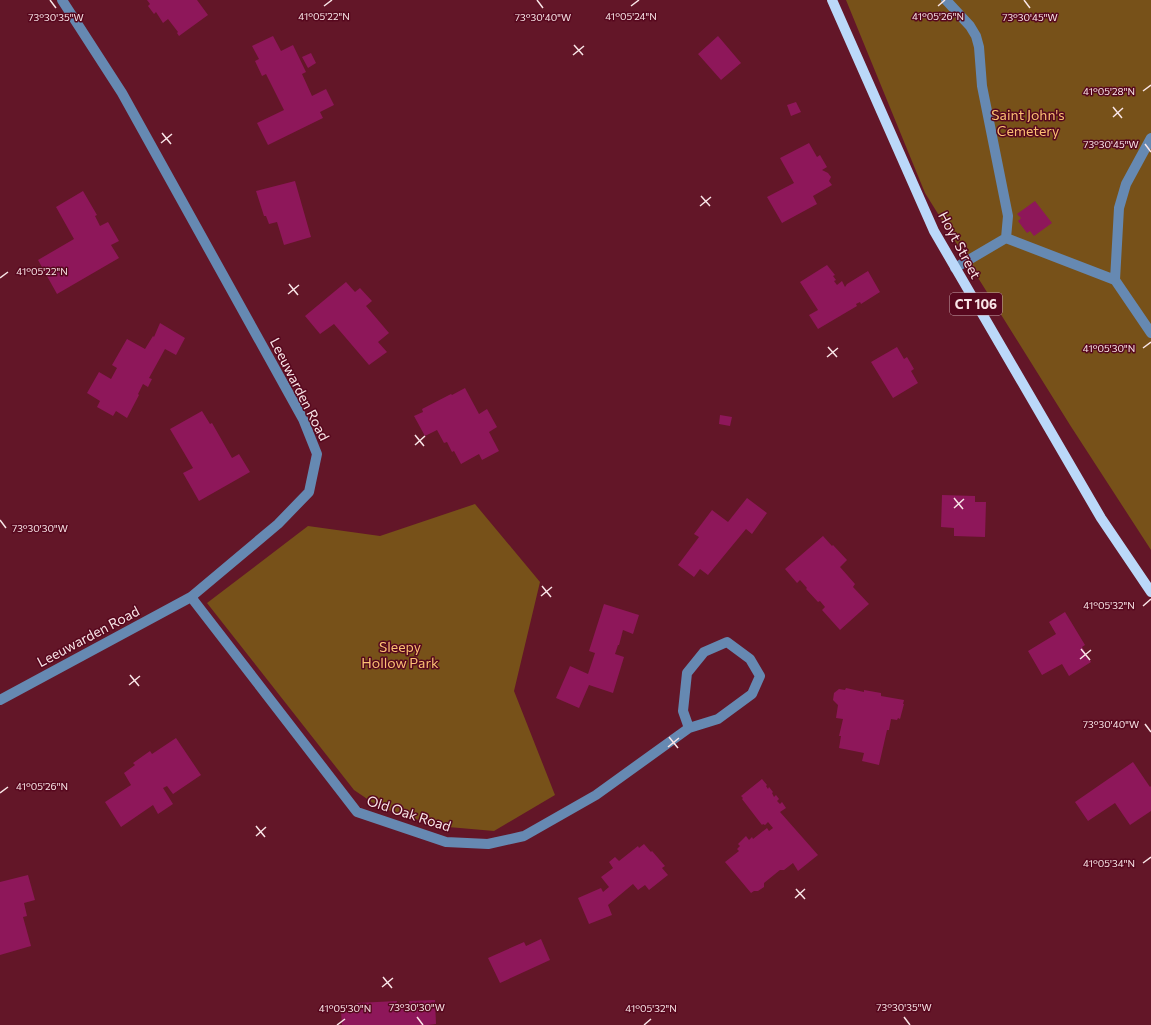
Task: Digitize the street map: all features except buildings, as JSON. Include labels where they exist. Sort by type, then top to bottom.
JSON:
[{"type":"main road","name":"Hoyt Street","points":[[832,0],[934,231],[1101,518],[1151,592]]},
{"type":"street","name":"Leeuwarden Road","points":[[0,700],[191,597],[278,524],[309,492],[318,454],[303,419],[122,93],[62,0]]},
{"type":"street","points":[[946,0],[970,26],[976,36],[979,47],[982,86],[1008,216],[1006,238]]},
{"type":"street","points":[[1115,280],[1120,208],[1126,184],[1151,138]]},
{"type":"street","points":[[955,268],[1006,238]]},
{"type":"street","points":[[1006,238],[1115,280],[1151,333]]},
{"type":"street","name":"Old Oak Road","points":[[191,597],[357,812],[446,842],[488,844],[524,836],[596,795],[689,728],[718,719],[752,694],[760,676],[750,659],[727,642],[704,652],[687,673],[683,711],[689,728]]},
{"type":"green space","name":"Saint John's Cemetery","points":[[846,0],[1151,0],[1151,550],[1070,425],[925,193]]},
{"type":"green space","name":"Sleepy Hollow Park","points":[[475,504],[540,582],[514,691],[555,795],[494,831],[437,826],[379,807],[354,790],[207,603],[308,526],[380,536]]}]
